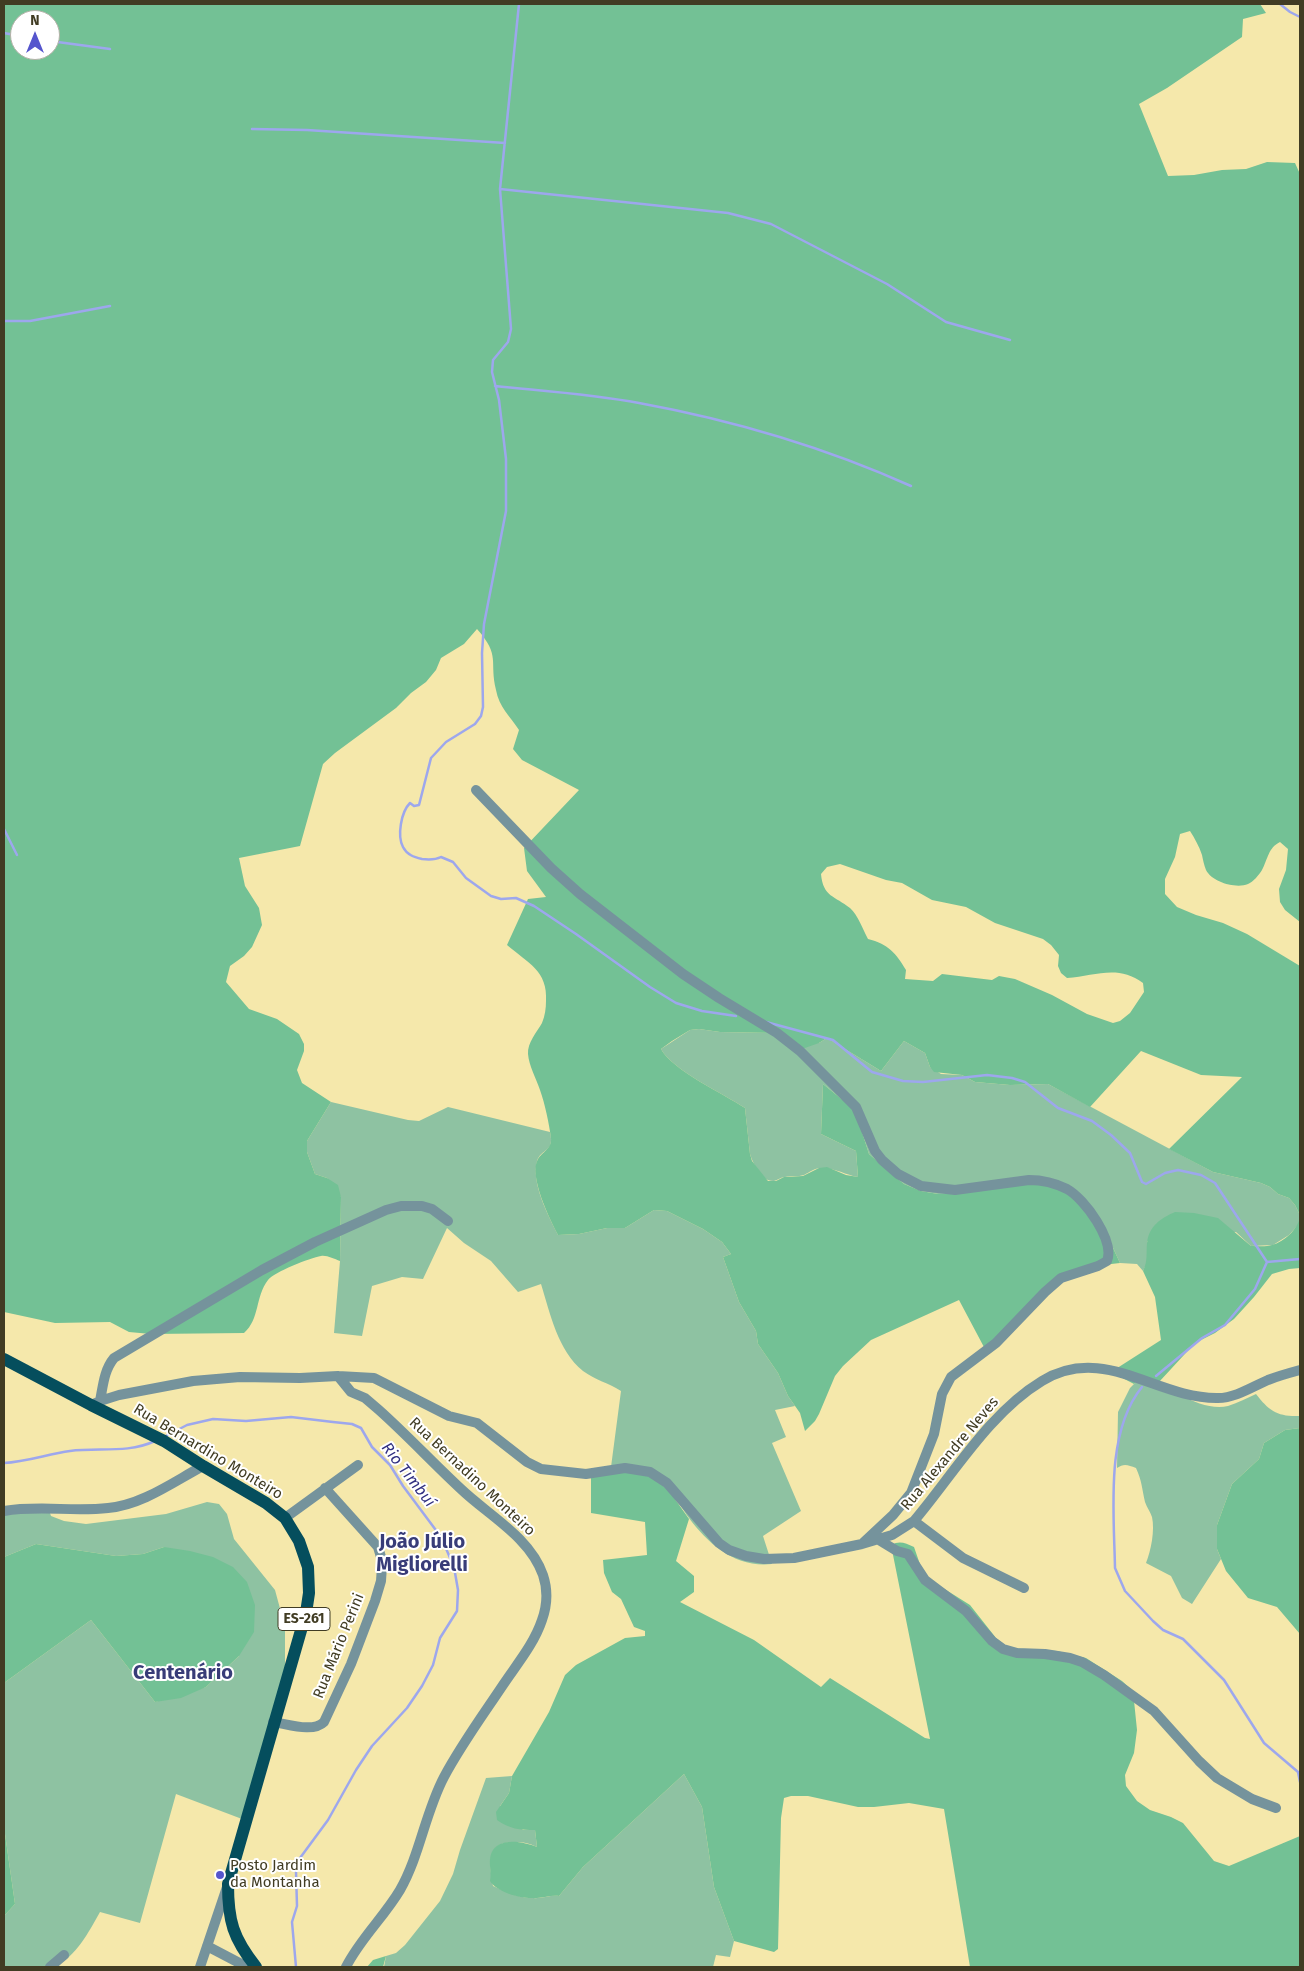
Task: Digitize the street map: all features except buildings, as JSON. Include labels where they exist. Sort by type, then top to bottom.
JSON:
[{"type":"main road","name":"Rua Bernardino Monteiro","points":[[4,1359],[95,1403],[164,1441],[202,1466],[266,1503],[285,1518],[304,1552],[308,1567],[309,1593],[306,1613],[273,1722]]},
{"type":"main road","name":"ES-261","points":[[256,1967],[237,1938],[230,1921],[228,1884],[273,1722]]},
{"type":"street","points":[[476,790],[551,868],[580,894],[683,974],[777,1033],[800,1051],[856,1107],[875,1151],[898,1174],[915,1184],[932,1189],[954,1190],[1029,1180],[1040,1180],[1056,1184],[1068,1189],[1080,1198],[1103,1234],[1109,1249],[1107,1262],[1061,1278],[996,1343],[951,1377],[942,1394],[934,1434],[911,1493],[893,1515],[862,1544]]},
{"type":"street","points":[[95,1403],[108,1365],[114,1358],[262,1270],[315,1242],[386,1210],[401,1206],[422,1206],[432,1210],[448,1221]]},
{"type":"street","name":"Rua Alexandre Neves","points":[[338,1376],[374,1378],[449,1416],[477,1423],[527,1462],[541,1469],[586,1474],[625,1468],[650,1472],[667,1483],[719,1543],[739,1554],[764,1559],[794,1558],[862,1544],[892,1535],[914,1521],[961,1462],[1007,1409],[1033,1387],[1055,1375],[1074,1369],[1112,1370],[1188,1394],[1219,1398],[1233,1395],[1270,1379],[1300,1370]]},
{"type":"street","points":[[95,1403],[119,1395],[193,1381],[240,1377],[300,1378],[338,1376]]},
{"type":"street","name":"Rua Bernadino Monteiro","points":[[338,1376],[351,1392],[365,1398],[379,1410],[462,1490],[518,1538],[535,1558],[543,1575],[546,1602],[543,1618],[535,1638],[488,1707],[444,1778],[426,1820],[415,1857],[400,1890],[346,1967]]},
{"type":"street","points":[[285,1518],[358,1465]]},
{"type":"street","points":[[4,1511],[22,1508],[88,1510],[133,1503],[202,1466]]},
{"type":"street","name":"Rua Mário Perini","points":[[273,1722],[311,1728],[317,1727],[324,1722],[351,1664],[381,1581],[381,1557],[378,1547],[326,1488]]},
{"type":"street","points":[[914,1521],[963,1558],[1024,1588]]},
{"type":"street","points":[[879,1540],[908,1554],[925,1580],[966,1611],[992,1641],[1003,1650],[1017,1653],[1045,1654],[1082,1662],[1104,1675],[1154,1711],[1217,1778],[1252,1799],[1276,1808]]},
{"type":"street","points":[[200,1967],[228,1884]]},
{"type":"street","points":[[207,1946],[248,1967]]},
{"type":"street","points":[[50,1967],[64,1955]]},
{"type":"green space","points":[[4,4],[1260,4],[1266,13],[1243,19],[1242,37],[1167,88],[1139,104],[1168,176],[1246,169],[1267,162],[1295,163],[1300,174],[1300,922],[1285,910],[1280,902],[1279,889],[1286,870],[1288,849],[1280,842],[1273,847],[1256,878],[1248,884],[1237,886],[1213,878],[1205,868],[1200,849],[1190,831],[1180,834],[1175,857],[1165,879],[1165,894],[1177,907],[1223,923],[1247,934],[1300,966],[1300,1215],[1289,1198],[1278,1194],[1270,1187],[1261,1183],[1213,1172],[1169,1149],[1242,1077],[1201,1075],[1141,1051],[1090,1107],[1048,1084],[1010,1085],[975,1082],[962,1075],[934,1072],[925,1053],[904,1041],[881,1071],[827,1038],[802,1049],[774,1033],[690,1030],[661,1049],[667,1057],[687,1073],[745,1108],[752,1161],[768,1181],[776,1181],[784,1177],[803,1176],[819,1168],[827,1167],[846,1175],[858,1177],[856,1151],[821,1134],[823,1084],[855,1110],[869,1154],[904,1184],[921,1191],[938,1194],[958,1194],[1037,1183],[1072,1193],[1103,1226],[1120,1263],[1094,1266],[1067,1278],[985,1349],[959,1300],[871,1340],[835,1376],[819,1414],[805,1431],[800,1413],[788,1396],[778,1373],[758,1344],[756,1331],[739,1302],[723,1257],[731,1254],[722,1242],[703,1229],[667,1211],[654,1210],[625,1228],[607,1228],[579,1234],[558,1235],[541,1197],[536,1176],[536,1166],[538,1159],[550,1145],[551,1138],[544,1101],[531,1068],[528,1050],[544,1018],[546,991],[544,982],[535,968],[507,945],[528,899],[546,897],[527,871],[524,848],[579,790],[522,760],[513,749],[519,730],[497,696],[492,653],[477,629],[464,644],[441,658],[436,670],[426,682],[411,693],[396,708],[323,764],[300,846],[239,858],[245,886],[259,908],[262,925],[252,947],[244,956],[230,966],[226,982],[249,1009],[277,1019],[299,1034],[304,1044],[304,1051],[297,1070],[302,1083],[331,1102],[307,1141],[307,1152],[315,1174],[327,1178],[338,1185],[341,1197],[340,1261],[321,1256],[309,1259],[277,1273],[268,1280],[264,1287],[253,1321],[244,1333],[151,1334],[129,1332],[110,1322],[55,1323],[4,1312]],"holes":[[[840,864],[886,880],[902,883],[932,900],[966,907],[995,923],[1043,939],[1059,955],[1058,966],[1061,973],[1067,978],[1106,973],[1125,974],[1143,983],[1144,992],[1130,1013],[1120,1021],[1113,1023],[1087,1014],[1052,995],[1015,979],[999,976],[992,980],[942,974],[933,981],[905,979],[906,970],[899,959],[886,947],[868,939],[853,911],[827,892],[822,882],[821,874],[827,867]]]},
{"type":"green space","points":[[699,1029],[720,1032],[774,1033],[819,1043],[827,1038],[881,1071],[904,1041],[925,1053],[930,1067],[941,1074],[962,1075],[975,1082],[1010,1085],[1048,1084],[1213,1172],[1261,1183],[1270,1187],[1278,1194],[1289,1198],[1295,1205],[1300,1215],[1299,1224],[1289,1235],[1273,1245],[1251,1246],[1236,1232],[1147,1241],[1147,1263],[1143,1271],[1137,1264],[1120,1263],[1103,1226],[958,1194],[938,1194],[921,1191],[904,1184],[869,1154],[855,1110],[823,1084],[821,1134],[856,1151],[858,1177],[821,1168],[814,1169],[802,1176],[787,1176],[770,1181],[762,1176],[753,1163],[750,1154],[745,1108],[687,1073],[667,1057],[661,1049],[690,1030]]},
{"type":"green space","points":[[331,1102],[419,1121],[448,1107],[550,1132],[551,1144],[537,1161],[536,1179],[538,1189],[558,1235],[579,1234],[607,1228],[625,1228],[654,1210],[667,1211],[703,1229],[722,1242],[731,1254],[723,1257],[739,1302],[756,1331],[758,1344],[778,1373],[788,1396],[795,1406],[775,1410],[786,1437],[772,1443],[801,1511],[763,1536],[772,1564],[747,1562],[724,1553],[697,1528],[671,1493],[652,1483],[611,1467],[621,1391],[592,1377],[574,1363],[556,1331],[541,1284],[518,1292],[491,1261],[464,1243],[447,1228],[423,1279],[402,1277],[372,1286],[362,1336],[334,1333],[340,1261],[341,1197],[327,1178],[315,1174],[307,1152],[307,1141]]},
{"type":"green space","points":[[1175,1212],[1194,1213],[1218,1218],[1251,1246],[1270,1246],[1281,1241],[1290,1234],[1299,1222],[1300,1217],[1300,1268],[1272,1274],[1234,1319],[1215,1333],[1195,1343],[1159,1382],[1142,1376],[1134,1384],[1111,1372],[1161,1340],[1155,1297],[1143,1271],[1146,1264],[1147,1243],[1150,1232],[1156,1223]]},
{"type":"green space","points":[[1142,1376],[1207,1406],[1228,1406],[1256,1394],[1265,1405],[1275,1412],[1300,1416],[1300,1428],[1285,1430],[1264,1443],[1259,1459],[1232,1484],[1217,1525],[1217,1549],[1221,1559],[1192,1604],[1182,1598],[1171,1576],[1146,1563],[1152,1540],[1152,1517],[1145,1502],[1141,1481],[1136,1468],[1122,1465],[1117,1468],[1118,1412],[1130,1388]]},
{"type":"green space","points":[[1300,1428],[1300,1634],[1277,1607],[1248,1598],[1226,1571],[1217,1549],[1217,1525],[1232,1484],[1259,1459],[1264,1443],[1285,1430]]},
{"type":"green space","points":[[645,1471],[670,1492],[689,1519],[676,1561],[694,1576],[694,1592],[680,1602],[754,1640],[821,1687],[830,1678],[925,1738],[930,1739],[891,1545],[900,1542],[914,1547],[923,1573],[935,1583],[970,1605],[996,1638],[1009,1648],[1057,1651],[1086,1658],[1122,1681],[1133,1691],[1137,1730],[1134,1753],[1125,1775],[1126,1786],[1137,1801],[1150,1810],[1183,1823],[1214,1861],[1229,1866],[1300,1836],[1300,1967],[970,1967],[944,1809],[909,1803],[858,1807],[808,1796],[784,1798],[781,1818],[778,1949],[774,1952],[734,1941],[714,1887],[702,1807],[684,1774],[583,1867],[559,1896],[526,1898],[509,1894],[493,1885],[490,1881],[490,1857],[494,1848],[512,1842],[525,1843],[537,1847],[535,1830],[510,1827],[497,1820],[496,1812],[509,1793],[512,1776],[549,1712],[565,1675],[576,1665],[625,1638],[645,1636],[645,1631],[634,1627],[621,1599],[612,1592],[604,1573],[603,1560],[647,1555],[645,1522],[591,1513],[591,1475]]},
{"type":"green space","points":[[207,1502],[219,1504],[227,1514],[234,1539],[275,1590],[285,1627],[285,1676],[242,1819],[176,1794],[140,1923],[100,1912],[75,1950],[69,1957],[54,1967],[4,1967],[4,1916],[15,1904],[4,1827],[4,1683],[91,1620],[155,1702],[206,1687],[239,1656],[164,1547],[143,1554],[116,1556],[36,1544],[4,1557],[4,1513],[48,1507],[51,1516],[64,1521],[86,1524],[166,1514]]},
{"type":"green space","points":[[36,1544],[116,1556],[143,1554],[164,1547],[213,1557],[233,1567],[247,1582],[255,1605],[254,1632],[239,1656],[206,1687],[181,1698],[155,1702],[91,1620],[4,1683],[4,1557]]},
{"type":"green space","points":[[684,1774],[702,1807],[714,1887],[734,1941],[730,1957],[716,1955],[713,1967],[384,1967],[386,1956],[396,1953],[405,1945],[440,1901],[453,1874],[486,1778],[512,1776],[509,1793],[500,1806],[523,1830],[535,1830],[537,1847],[517,1842],[504,1843],[498,1846],[493,1851],[490,1863],[493,1886],[517,1896],[535,1898],[559,1896],[583,1867]]},
{"type":"green space","points":[[4,1827],[15,1904],[4,1916]]},
{"type":"green space","points":[[386,1956],[383,1967],[367,1967],[373,1960]]},
{"type":"waterway","points":[[519,4],[500,189],[511,329],[508,342],[493,360],[492,372],[499,400],[506,459],[506,511],[484,624],[482,653],[483,707],[481,716],[475,724],[446,742],[431,758],[419,805],[414,806],[410,803],[404,812],[400,831],[401,842],[407,852],[414,856],[430,860],[441,857],[453,862],[466,878],[491,896],[501,899],[516,898],[534,906],[676,1003],[702,1011],[736,1016]]},
{"type":"waterway","points":[[1280,4],[1300,17]]},
{"type":"waterway","points":[[4,33],[10,34]]},
{"type":"waterway","points":[[60,42],[110,49]]},
{"type":"waterway","points":[[252,129],[307,130],[505,143]]},
{"type":"waterway","points":[[500,189],[728,213],[771,224],[887,284],[946,322],[1010,340]]},
{"type":"waterway","points":[[4,321],[30,321],[110,306]]},
{"type":"waterway","points":[[495,386],[621,400],[743,426],[845,459],[911,486]]},
{"type":"waterway","points":[[4,829],[17,855]]},
{"type":"waterway","points":[[766,1022],[833,1040],[872,1072],[903,1081],[923,1082],[987,1075],[1012,1078],[1025,1082],[1058,1108],[1092,1121],[1111,1135],[1130,1153],[1142,1182],[1146,1184],[1165,1173],[1178,1170],[1201,1175],[1215,1183],[1267,1262]]},
{"type":"waterway","points":[[1267,1262],[1300,1259]]},
{"type":"waterway","points":[[1156,1376],[1202,1338],[1225,1325],[1255,1289],[1267,1262]]},
{"type":"waterway","points":[[1142,1387],[1130,1405],[1122,1426],[1117,1449],[1113,1498],[1115,1568],[1125,1591],[1153,1621],[1163,1630],[1183,1639],[1224,1680],[1264,1743],[1298,1772],[1300,1782]]},
{"type":"waterway","name":"Rio Timbuí","points":[[164,1437],[187,1425],[213,1419],[246,1421],[291,1417],[352,1424],[361,1428],[372,1447],[390,1465],[403,1486],[441,1537],[454,1567],[458,1590],[457,1611],[440,1638],[433,1665],[422,1686],[407,1708],[372,1746],[328,1820],[300,1858],[296,1872],[297,1906],[292,1922],[296,1967]]},
{"type":"waterway","name":"Rio Timbuí","points":[[4,1463],[70,1451],[123,1449],[155,1441]]},
{"type":"place","name":"Posto Jardim da Montanha","points":[[220,1875]]},
{"type":"district","name":"João Júlio Migliorelli","points":[[422,1554]]},
{"type":"district","name":"Centenário","points":[[183,1673]]}]
